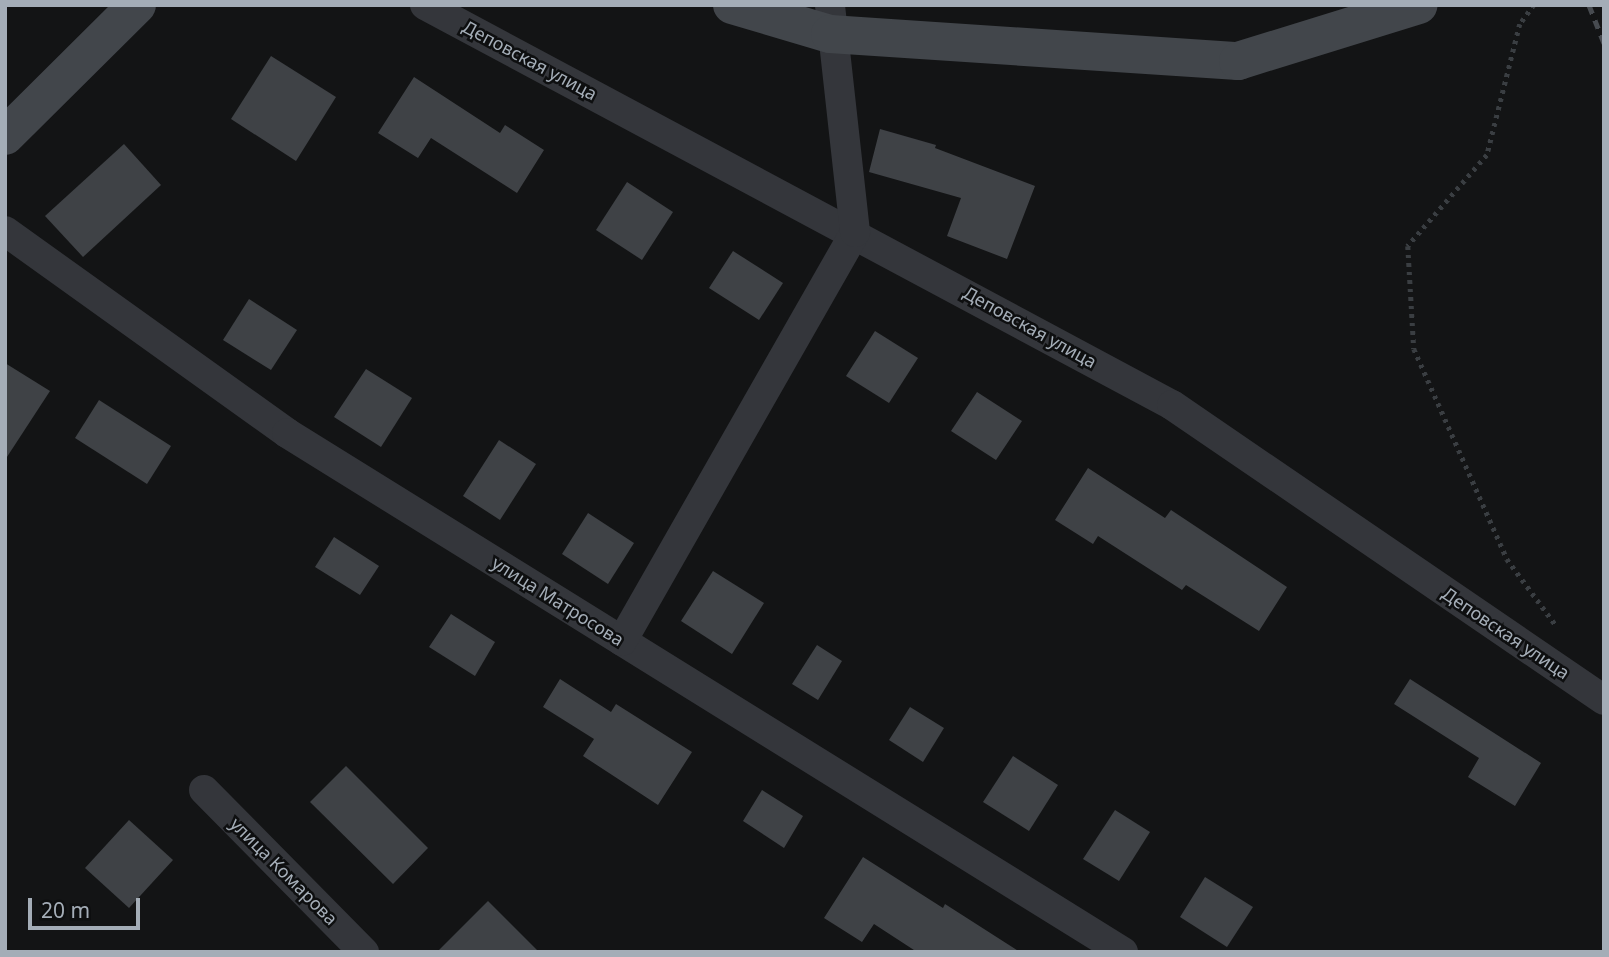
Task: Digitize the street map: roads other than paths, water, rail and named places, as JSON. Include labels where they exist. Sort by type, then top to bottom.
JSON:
[{"type":"street","points":[[5,136],[137,5]]},
{"type":"street","name":"Деповская улица","points":[[425,5],[855,232],[1172,405],[1604,700]]},
{"type":"street","points":[[732,5],[830,20],[1238,61],[1419,5]]},
{"type":"street","points":[[622,641],[855,232],[830,20]]},
{"type":"street","name":"улица Матросова","points":[[5,230],[287,433],[1123,952]]},
{"type":"street","name":"улица Комарова","points":[[205,790],[364,952]]},
{"type":"railway","points":[[1589,5],[1604,43]]}]
